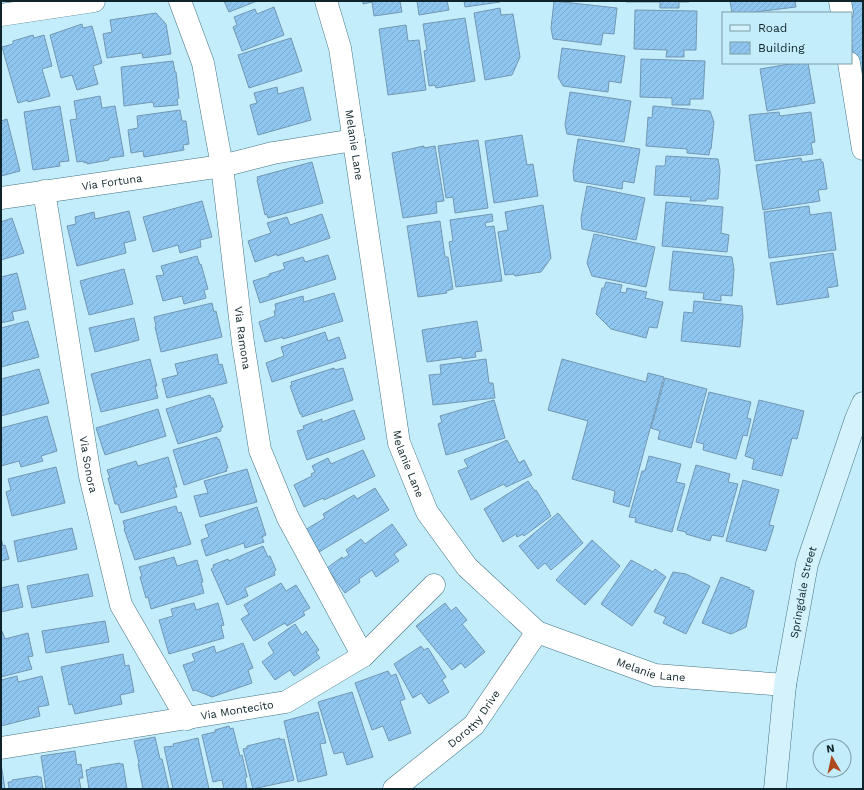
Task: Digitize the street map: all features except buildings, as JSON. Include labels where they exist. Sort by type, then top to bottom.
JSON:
[{"type":"main road","name":"Springdale Street","points":[[775,789],[785,685],[807,564],[856,419],[863,403]]},
{"type":"street","points":[[1,15],[94,1]]},
{"type":"street","name":"Via Ramona","points":[[180,1],[203,64],[222,166],[244,343],[260,450],[288,518],[363,656]]},
{"type":"street","name":"Melanie Lane","points":[[326,1],[340,48],[399,443],[427,512],[467,567],[537,632],[655,675],[785,685]]},
{"type":"street","points":[[840,1],[842,12]]},
{"type":"street","points":[[849,64],[863,149]]},
{"type":"street","name":"Via Fortuna","points":[[1,198],[222,166],[273,154],[354,140]]},
{"type":"street","name":"Via Sonora","points":[[44,191],[90,476],[121,605],[187,719]]},
{"type":"street","name":"Via Montecito","points":[[1,748],[286,702],[363,656],[434,585]]},
{"type":"street","name":"Dorothy Drive","points":[[394,789],[474,725],[537,632]]}]
